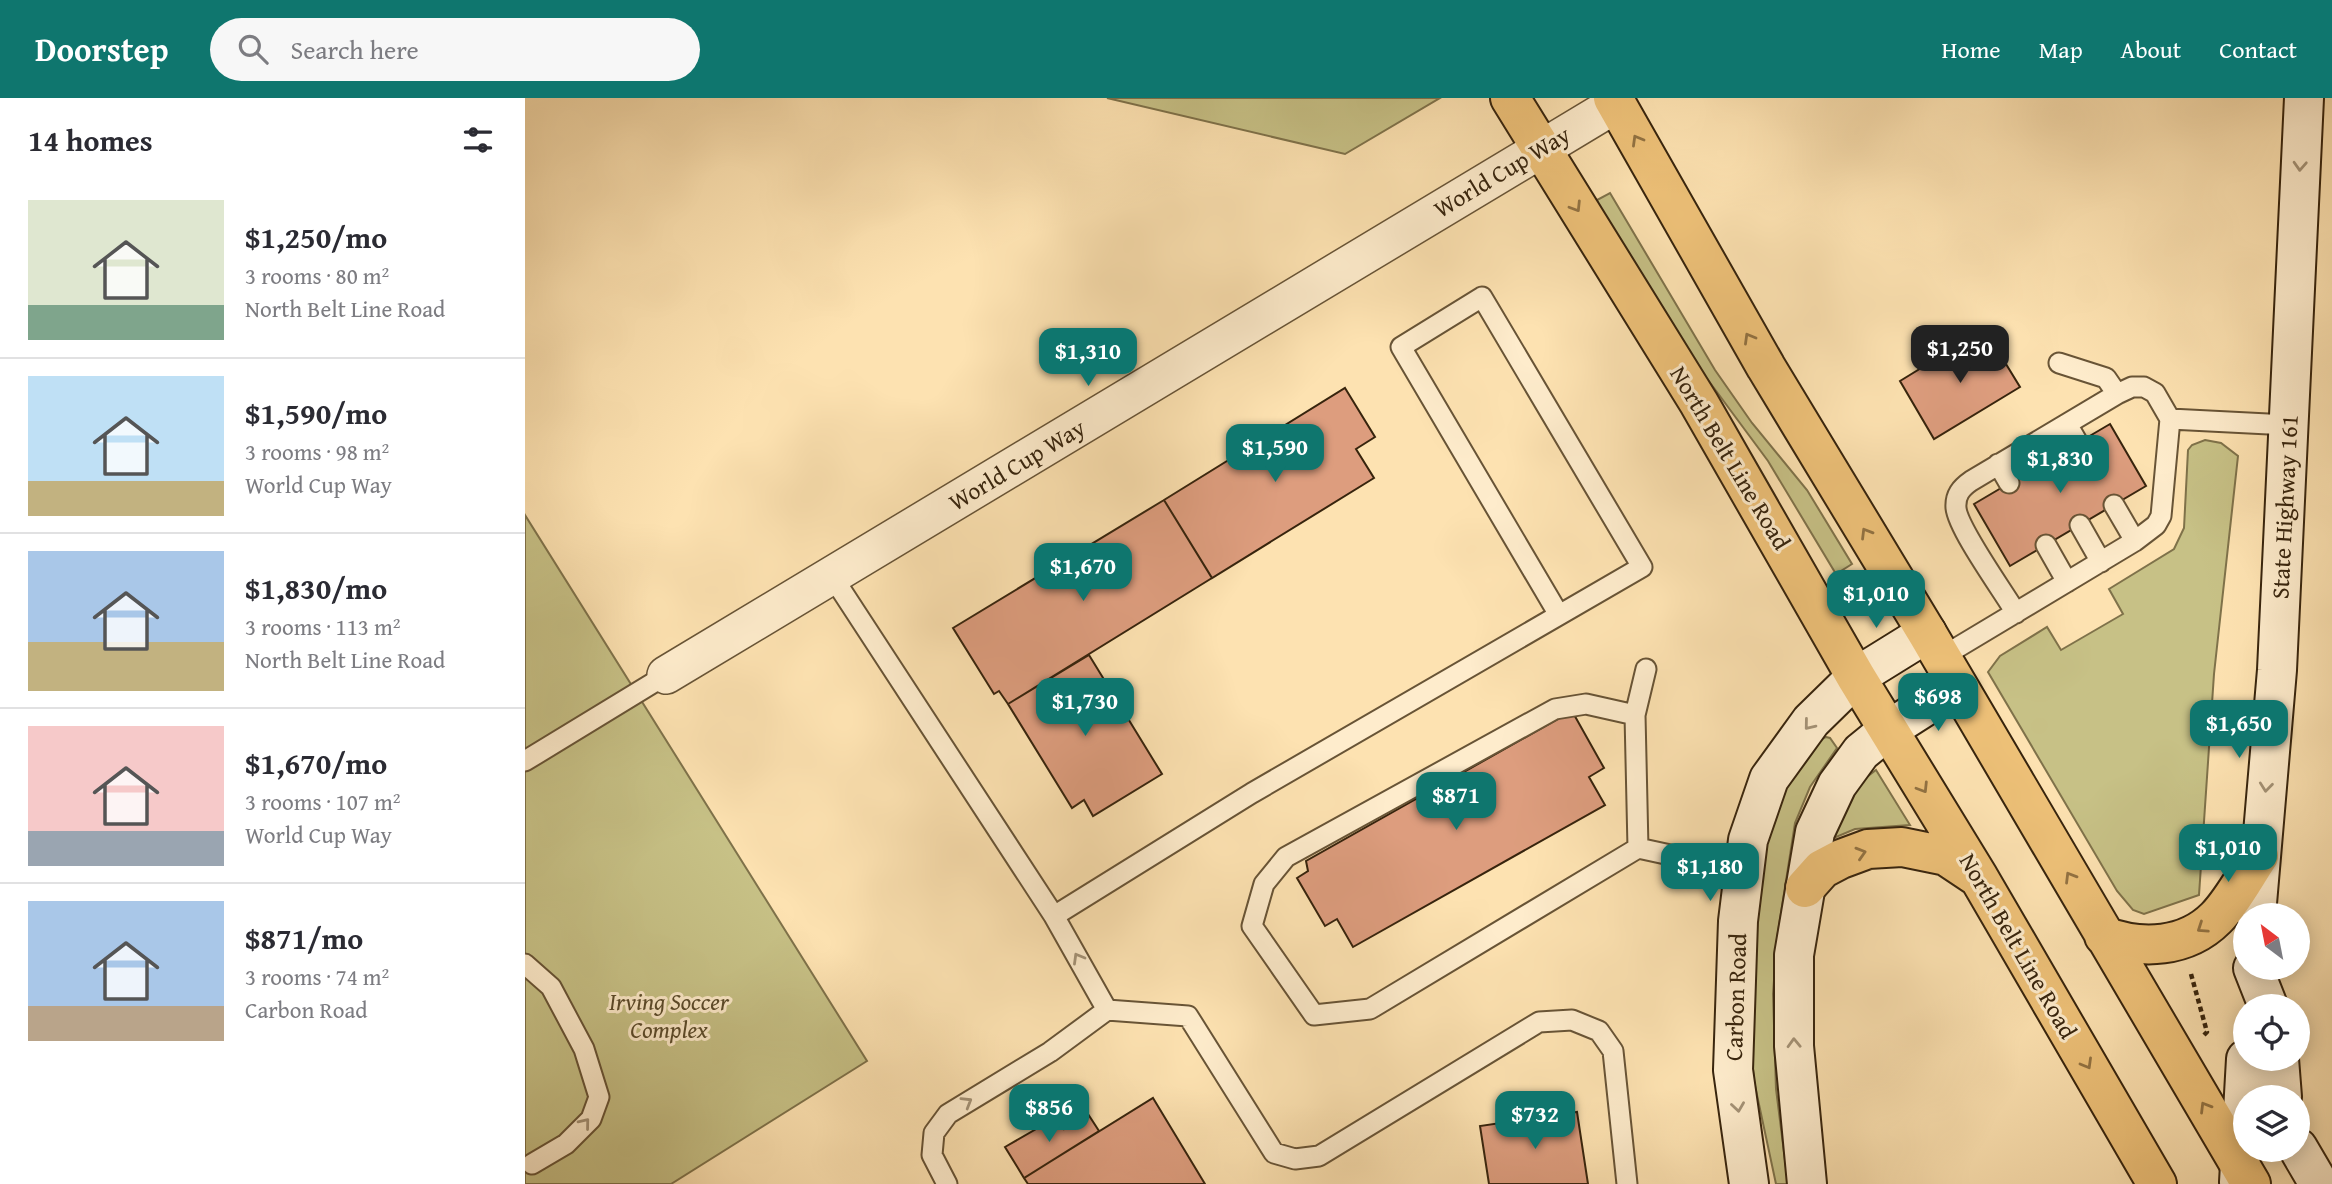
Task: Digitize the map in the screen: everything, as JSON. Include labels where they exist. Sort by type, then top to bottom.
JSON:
[{"type":"main road","name":"North Belt Line Road","points":[[1510,98],[1699,403],[1856,677],[1979,878],[2157,1184]]},
{"type":"main road","points":[[1618,100],[1766,367],[2104,936],[2243,1178]]},
{"type":"main road","points":[[1805,888],[1822,869],[1841,859],[1868,849],[1902,847],[1946,856],[1979,878]]},
{"type":"main road","points":[[2104,936],[2126,944],[2141,945],[2158,945],[2188,937],[2217,918],[2259,856]]},
{"type":"street","name":"State Highway 161","points":[[2257,903],[2277,670],[2304,98]]},
{"type":"street","name":"World Cup Way","points":[[666,675],[1618,100]]},
{"type":"street","name":"Carbon Road","points":[[1749,1184],[1733,1070],[1738,921],[1748,840],[1769,779],[1811,721],[1856,677],[1941,659]]},
{"type":"street","points":[[1807,1184],[1794,1046],[1794,955],[1815,832],[1837,785],[1861,752],[1888,730],[1941,659]]},
{"type":"street","points":[[2243,1178],[2246,1071]]},
{"type":"street","points":[[2306,1162],[2319,1184]]},
{"type":"lane","points":[[1054,916],[1252,793],[1642,567],[1482,297],[1401,347],[1559,615]]},
{"type":"lane","points":[[2059,363],[2105,378],[2117,394]]},
{"type":"lane","points":[[1941,659],[2135,541],[2156,525],[2161,516],[2171,419],[2155,393],[2144,387],[2132,387],[2117,394],[1998,464],[1961,489],[1956,499],[1959,522],[2016,612]]},
{"type":"lane","points":[[2171,419],[2288,425]]},
{"type":"lane","points":[[2067,424],[2078,443]]},
{"type":"lane","points":[[2033,444],[2043,463]]},
{"type":"lane","points":[[1998,464],[2010,483]]},
{"type":"lane","points":[[2114,505],[2135,541]]},
{"type":"lane","points":[[2080,525],[2101,562]]},
{"type":"lane","points":[[2046,545],[2067,582]]},
{"type":"lane","points":[[832,576],[1054,916],[1107,1010]]},
{"type":"lane","points":[[1638,848],[1635,715],[1646,669]]},
{"type":"lane","name":"World Cup Way","points":[[525,761],[666,675]]},
{"type":"lane","points":[[1635,715],[1586,704],[1555,709],[1286,857],[1264,884],[1252,926],[1314,1016],[1370,1009],[1638,848],[1744,871]]},
{"type":"lane","points":[[525,964],[551,987],[584,1049],[599,1097],[591,1119],[566,1144],[532,1164]]},
{"type":"lane","points":[[947,1184],[932,1155],[935,1133],[947,1114],[1050,1052],[1107,1010],[1188,1016],[1274,1153],[1295,1159],[1319,1156],[1539,1022],[1572,1020],[1599,1031],[1613,1051],[1627,1184]]},
{"type":"path","points":[[2188,963],[2207,1032],[2198,1038]]},
{"type":"green space","points":[[1107,98],[1440,98],[1345,154]]},
{"type":"green space","points":[[1610,193],[1715,370],[1752,423],[1807,490],[1852,564],[1836,574],[1768,461],[1691,357],[1602,215],[1597,200]]},
{"type":"green space","points":[[2205,440],[2221,443],[2238,456],[2214,674],[2199,895],[2144,914],[2133,910],[2117,891],[1988,672],[2000,656],[2047,627],[2061,650],[2123,614],[2109,589],[2174,549],[2184,528],[2188,450],[2192,445]]},
{"type":"green space","name":"Irving Soccer Complex","points":[[525,515],[867,1061],[671,1184],[525,1184]]},
{"type":"green space","points":[[1830,738],[1837,748],[1810,787],[1795,823],[1777,938],[1773,994],[1776,1089],[1788,1184],[1776,1184],[1754,1081],[1749,1022],[1750,935],[1765,844],[1784,787],[1817,741]]},
{"type":"green space","points":[[1876,770],[1910,825],[1855,829],[1829,840],[1859,783]]},
{"type":"building","points":[[1987,333],[2020,387],[1934,439],[1900,381],[1954,348],[1956,352]]},
{"type":"building","points":[[1345,388],[1375,437],[1356,449],[1374,478],[1212,578],[1164,500]]},
{"type":"building","points":[[2110,424],[2146,486],[2010,566],[1974,504]]},
{"type":"building","points":[[1164,500],[1212,578],[1008,704],[999,691],[994,694],[953,628]]},
{"type":"building","points":[[1089,655],[1162,774],[1093,816],[1084,800],[1072,808],[1008,704]]},
{"type":"building","points":[[1572,711],[1604,768],[1589,777],[1605,805],[1353,947],[1337,919],[1325,926],[1297,878],[1308,871],[1306,861]]},
{"type":"building","points":[[1153,1098],[1205,1184],[1028,1184],[1024,1178]]},
{"type":"building","points":[[1577,1112],[1588,1184],[1489,1184],[1480,1126]]},
{"type":"building","points":[[1088,1114],[1099,1131],[1024,1178],[1005,1147],[1057,1117],[1064,1129]]}]
